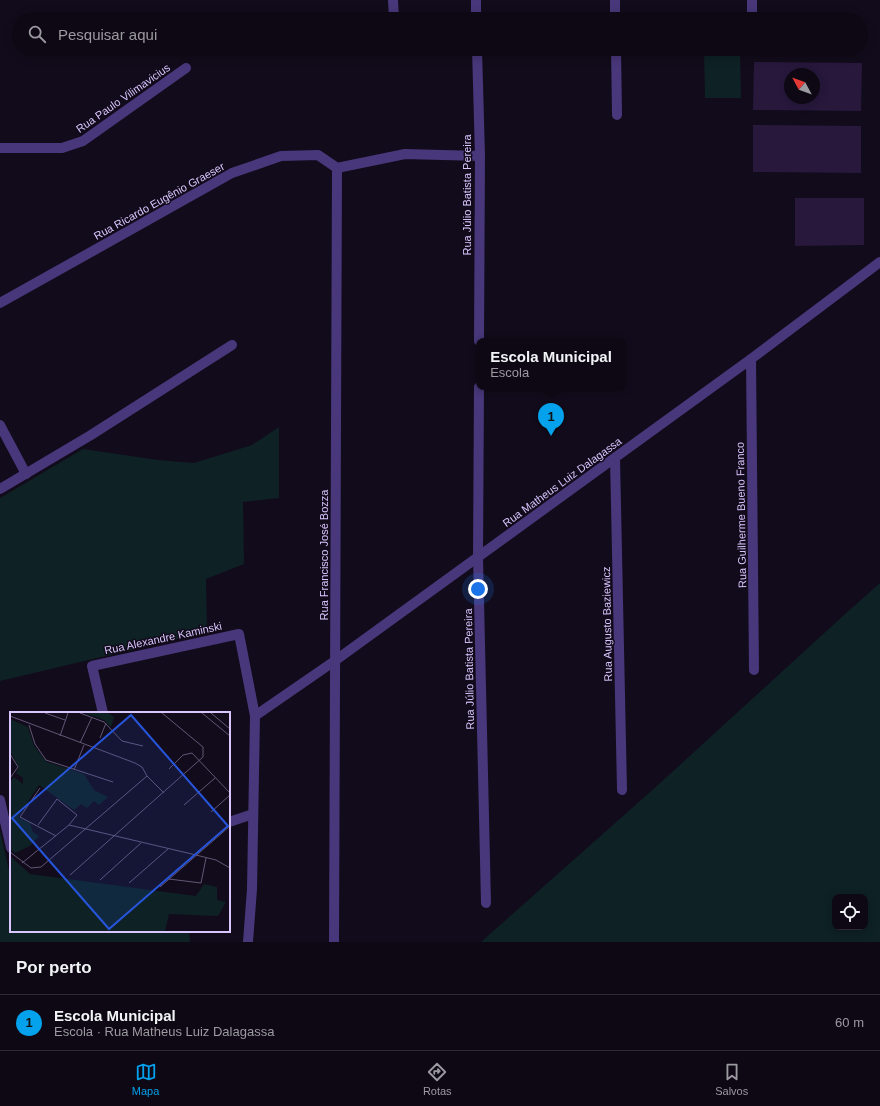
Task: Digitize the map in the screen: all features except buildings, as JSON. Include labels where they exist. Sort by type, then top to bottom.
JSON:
[{"type":"street","points":[[393,0],[394,12]]},
{"type":"street","points":[[476,0],[476,12]]},
{"type":"street","points":[[615,0],[615,12]]},
{"type":"street","points":[[752,0],[752,12]]},
{"type":"street","name":"Rua Júlio Batista Pereira","points":[[477,56],[480,156],[479,338]]},
{"type":"street","points":[[616,56],[617,115]]},
{"type":"street","name":"Rua Paulo Vilimavicius","points":[[0,148],[62,148],[83,141],[186,68]]},
{"type":"street","points":[[337,168],[405,154],[480,156]]},
{"type":"street","name":"Rua Ricardo Eugênio Graeser","points":[[0,303],[232,173],[281,156],[318,155],[337,168]]},
{"type":"street","name":"Rua Francisco José Bozza","points":[[334,942],[337,168]]},
{"type":"street","name":"Rua Matheus Luiz Dalagassa","points":[[254,716],[336,660],[751,360],[880,262]]},
{"type":"street","points":[[0,489],[91,435],[232,345]]},
{"type":"street","name":"Rua Guilherme Bueno Franco","points":[[751,360],[754,670]]},
{"type":"street","name":"Rua Júlio Batista Pereira","points":[[479,390],[478,557],[486,903]]},
{"type":"street","points":[[0,425],[26,474]]},
{"type":"street","name":"Rua Augusto Baziewicz","points":[[615,458],[622,790]]},
{"type":"street","name":"Rua Alexandre Kaminski","points":[[103,712],[92,666],[239,634],[254,716]]},
{"type":"street","points":[[248,942],[252,889],[254,716]]},
{"type":"street","points":[[0,800],[10,844]]},
{"type":"street","points":[[230,822],[253,814]]},
{"type":"green space","points":[[704,56],[740,56],[741,98],[705,98]]},
{"type":"green space","points":[[279,427],[279,498],[243,502],[244,564],[206,579],[207,632],[0,681],[0,498],[83,449],[158,460],[194,463],[252,445]]},
{"type":"green space","points":[[880,583],[880,942],[481,942],[658,785]]},
{"type":"green space","points":[[0,830],[10,875],[10,932],[189,932],[190,942],[0,942]]},
{"type":"place","name":"Escola Municipal","points":[[551,436]]}]
